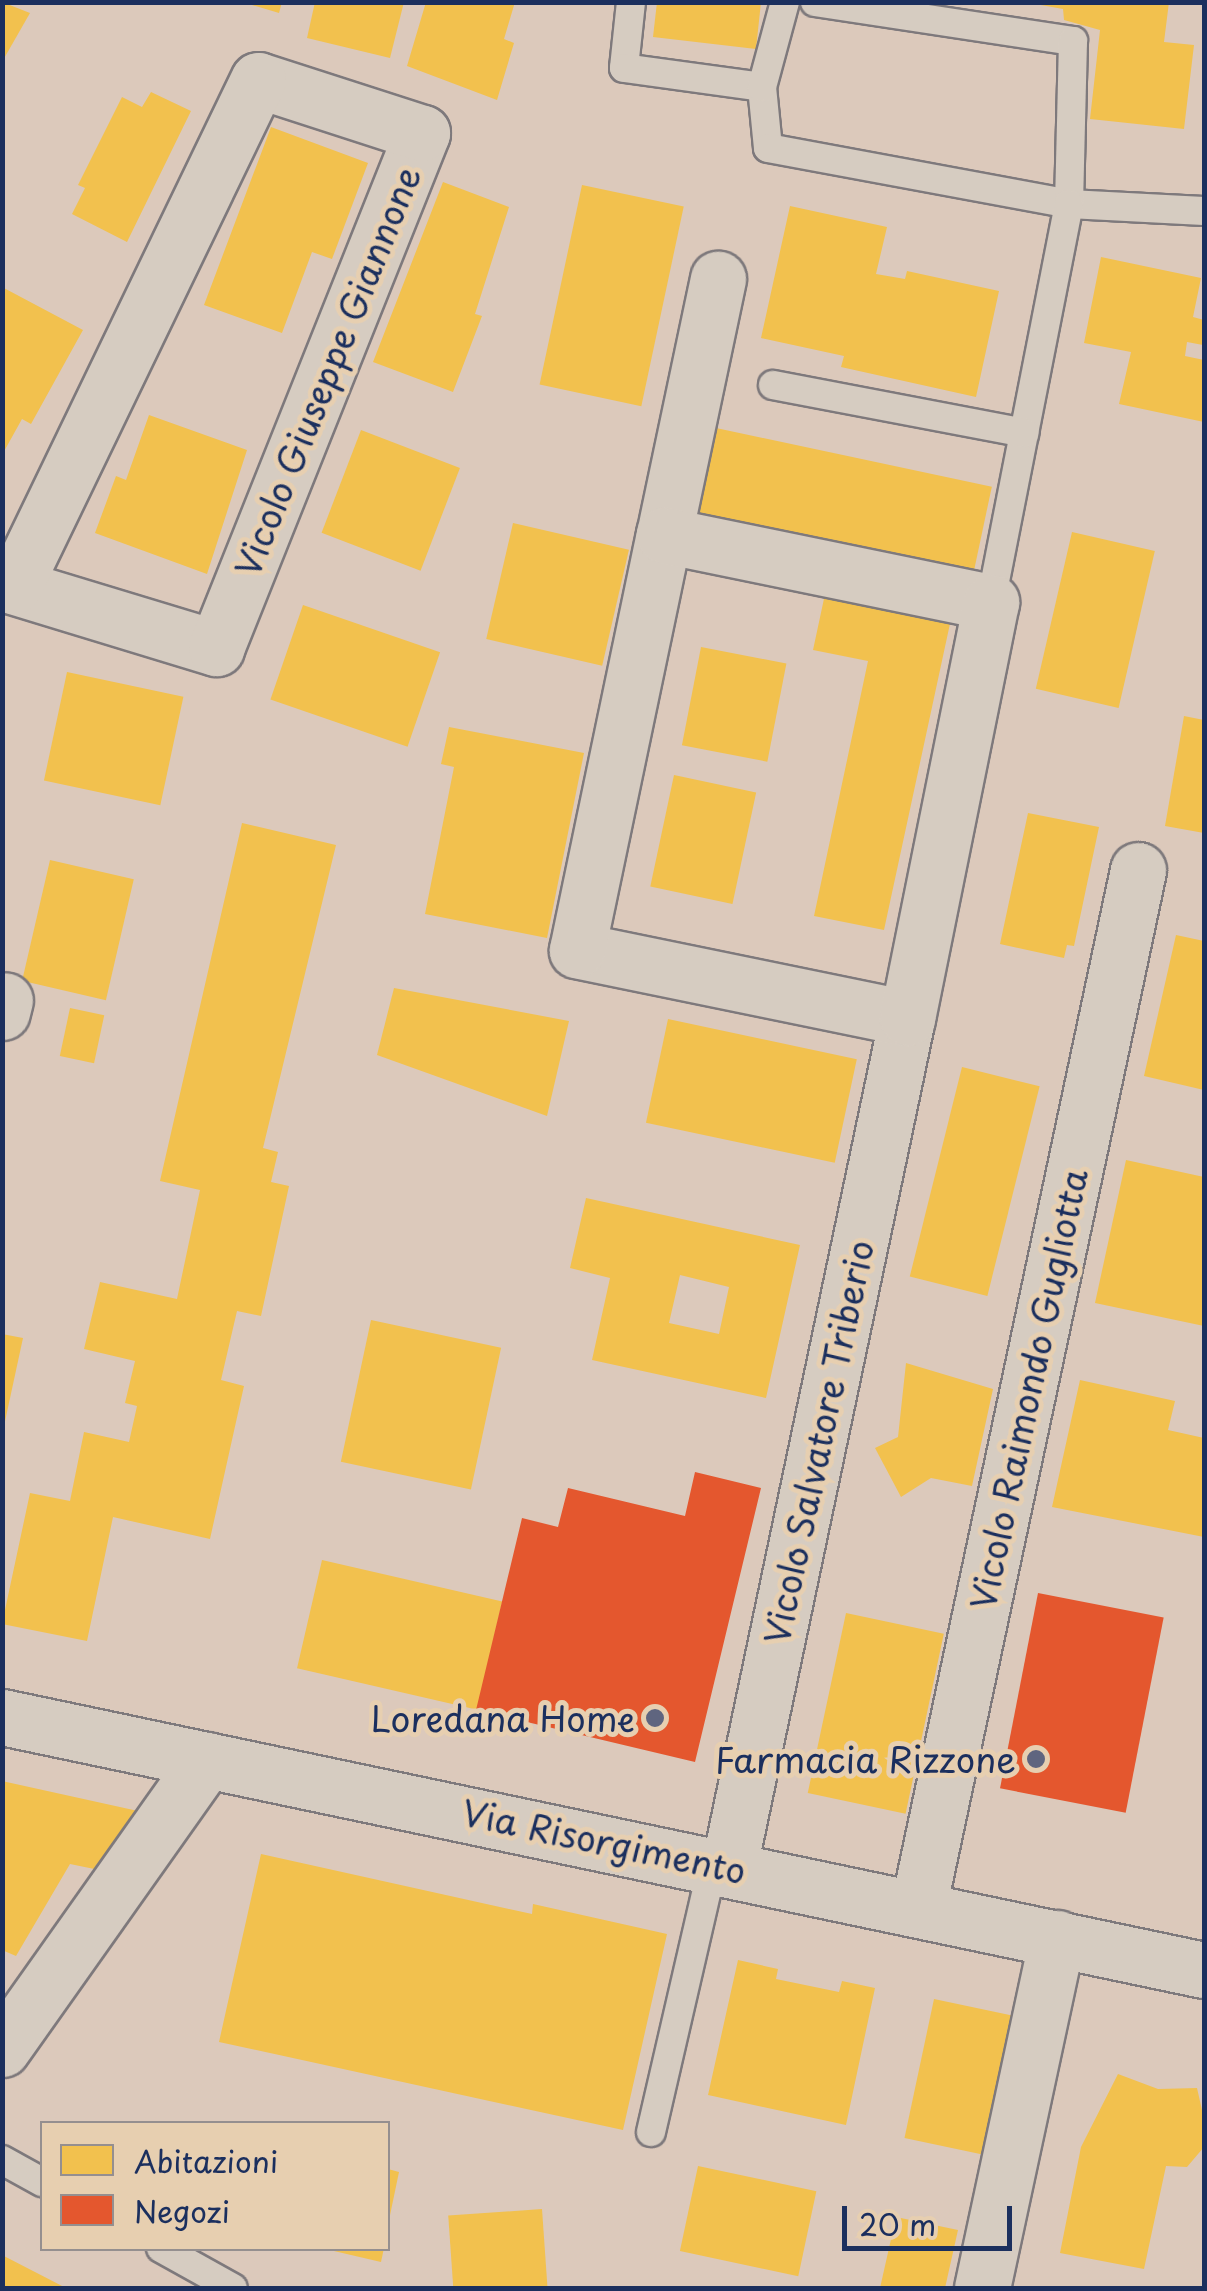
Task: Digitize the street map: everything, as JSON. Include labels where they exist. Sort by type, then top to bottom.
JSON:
[{"type":"street","name":"Vicolo Giuseppe Giannone","points":[[258,80],[422,133],[216,648],[8,584],[258,80]]},
{"type":"street","points":[[718,279],[576,950],[907,1018]]},
{"type":"street","points":[[664,535],[990,602]]},
{"type":"street","name":"Vicolo Salvatore Triberio","points":[[721,1865],[907,1018],[990,602]]},
{"type":"street","name":"Vicolo Raimondo Gugliotta","points":[[918,1908],[1138,870]]},
{"type":"street","name":"Via Risorgimento","points":[[2,1717],[721,1865],[1204,1970]]},
{"type":"street","points":[[2,2050],[207,1760]]},
{"type":"street","points":[[982,2288],[1057,1938]]},
{"type":"lane","points":[[630,2],[624,68],[762,87]]},
{"type":"lane","points":[[785,2],[762,87],[768,148],[1069,204],[1204,211]]},
{"type":"lane","points":[[816,2],[1073,41],[1069,204],[990,602]]},
{"type":"lane","points":[[773,385],[1024,433]]},
{"type":"lane","points":[[651,2132],[721,1865]]},
{"type":"lane","points":[[2,2160],[40,2181]]},
{"type":"lane","points":[[166,2251],[233,2288]]},
{"type":"building: Abitazioni","points":[[2,2],[30,13],[2,62]]},
{"type":"building: Abitazioni","points":[[242,2],[282,2],[279,13]]},
{"type":"building: Abitazioni","points":[[315,2],[404,2],[390,58],[307,38]]},
{"type":"building: Abitazioni","points":[[426,2],[515,2],[504,39],[514,43],[497,100],[407,66]]},
{"type":"building: Abitazioni","points":[[657,2],[761,2],[756,49],[653,37]]},
{"type":"building: Abitazioni","points":[[1024,2],[1169,2],[1164,42],[1194,45],[1184,129],[1090,119],[1100,30],[1064,20],[1063,9]]},
{"type":"building: Abitazioni","points":[[151,92],[191,111],[127,242],[72,214],[85,188],[78,185],[122,97],[142,107]]},
{"type":"building: Abitazioni","points":[[271,127],[368,163],[332,259],[312,252],[282,333],[204,305]]},
{"type":"building: Abitazioni","points":[[443,182],[509,207],[475,314],[482,316],[453,392],[373,362]]},
{"type":"building: Abitazioni","points":[[582,185],[684,207],[641,406],[540,385]]},
{"type":"building: Abitazioni","points":[[790,206],[887,227],[876,274],[905,279],[907,271],[999,291],[976,397],[841,367],[844,356],[761,338]]},
{"type":"building: Abitazioni","points":[[1101,257],[1201,278],[1193,317],[1204,320],[1203,345],[1187,342],[1185,356],[1204,360],[1204,422],[1119,404],[1131,352],[1084,343]]},
{"type":"building: Abitazioni","points":[[2,287],[83,330],[31,424],[22,419],[2,455]]},
{"type":"building: Abitazioni","points":[[149,415],[247,450],[207,574],[95,533],[116,476],[126,480]]},
{"type":"building: Abitazioni","points":[[716,428],[992,487],[973,576],[697,517]]},
{"type":"building: Abitazioni","points":[[361,430],[460,468],[421,571],[322,533]]},
{"type":"building: Abitazioni","points":[[513,523],[629,550],[602,666],[486,639]]},
{"type":"building: Abitazioni","points":[[1072,532],[1155,551],[1119,708],[1036,689]]},
{"type":"building: Abitazioni","points":[[825,594],[951,619],[884,930],[814,916],[868,661],[813,650]]},
{"type":"building: Abitazioni","points":[[303,605],[440,652],[408,747],[270,700]]},
{"type":"building: Abitazioni","points":[[701,647],[786,664],[767,762],[682,745]]},
{"type":"building: Abitazioni","points":[[67,672],[183,697],[160,805],[44,781]]},
{"type":"building: Abitazioni","points":[[1184,716],[1204,720],[1204,833],[1165,826]]},
{"type":"building: Abitazioni","points":[[449,727],[584,753],[547,938],[425,914],[454,767],[441,764]]},
{"type":"building: Abitazioni","points":[[674,775],[756,792],[732,904],[650,887]]},
{"type":"building: Abitazioni","points":[[1028,813],[1099,827],[1074,946],[1067,945],[1064,958],[1000,944]]},
{"type":"building: Abitazioni","points":[[242,823],[336,845],[263,1148],[278,1152],[271,1182],[289,1186],[261,1316],[237,1311],[221,1380],[244,1386],[210,1539],[113,1517],[87,1641],[2,1624],[30,1493],[70,1501],[84,1432],[129,1442],[137,1406],[125,1403],[135,1361],[84,1349],[100,1282],[177,1299],[200,1190],[160,1181]]},
{"type":"building: Abitazioni","points":[[50,860],[134,879],[106,1000],[22,981]]},
{"type":"building: Abitazioni","points":[[1176,935],[1204,941],[1204,1090],[1144,1076]]},
{"type":"building: Abitazioni","points":[[394,988],[569,1021],[547,1116],[377,1055]]},
{"type":"building: Abitazioni","points":[[70,1008],[104,1015],[94,1063],[60,1056]]},
{"type":"building: Abitazioni","points":[[668,1019],[857,1059],[835,1163],[646,1123]]},
{"type":"building: Abitazioni","points":[[962,1067],[1040,1086],[987,1296],[910,1277]]},
{"type":"building: Abitazioni","points":[[1126,1160],[1204,1177],[1204,1326],[1095,1303]]},
{"type":"building: Abitazioni","points":[[586,1198],[800,1245],[766,1398],[592,1360],[610,1278],[570,1268]],"holes":[[[680,1275],[729,1287],[719,1334],[669,1323]]]},
{"type":"building: Abitazioni","points":[[371,1320],[501,1348],[471,1489],[341,1462]]},
{"type":"building: Abitazioni","points":[[2,1334],[23,1338],[4,1426],[2,1426]]},
{"type":"building: Abitazioni","points":[[906,1363],[993,1389],[972,1486],[931,1478],[901,1497],[875,1448],[898,1437]]},
{"type":"building: Abitazioni","points":[[1080,1380],[1175,1401],[1168,1430],[1204,1438],[1204,1537],[1052,1507]]},
{"type":"building: Abitazioni","points":[[322,1560],[502,1602],[477,1710],[297,1668]]},
{"type":"building: Abitazioni","points":[[846,1613],[944,1634],[906,1814],[808,1793]]},
{"type":"building: Abitazioni","points":[[2,1781],[138,1811],[104,1871],[70,1864],[16,1956],[2,1950]]},
{"type":"building: Abitazioni","points":[[261,1854],[532,1914],[533,1904],[667,1934],[623,2130],[219,2042]]},
{"type":"building: Abitazioni","points":[[738,1960],[778,1969],[776,1979],[839,1992],[842,1981],[875,1988],[846,2125],[708,2095]]},
{"type":"building: Abitazioni","points":[[934,1999],[1019,2017],[990,2156],[904,2138]]},
{"type":"building: Abitazioni","points":[[1118,2074],[1158,2089],[1197,2088],[1204,2119],[1204,2147],[1187,2167],[1166,2166],[1144,2269],[1060,2253],[1081,2147]]},
{"type":"building: Abitazioni","points":[[698,2166],[816,2191],[798,2276],[680,2251]]},
{"type":"building: Abitazioni","points":[[390,2170],[399,2172],[390,2215]]},
{"type":"building: Abitazioni","points":[[542,2209],[548,2288],[453,2288],[448,2216]]},
{"type":"building: Abitazioni","points":[[896,2217],[958,2230],[945,2288],[880,2288]]},
{"type":"building: Abitazioni","points":[[334,2251],[383,2251],[381,2262]]},
{"type":"building: Abitazioni","points":[[2,2255],[66,2288],[2,2288]]},
{"type":"building: Negozi","points":[[695,1472],[761,1488],[695,1762],[476,1710],[522,1518],[558,1527],[568,1488],[685,1516]]},
{"type":"building: Negozi","points":[[1038,1593],[1164,1617],[1126,1813],[1000,1788]]},
{"type":"place","name":"Loredana Home","points":[[655,1718]]},
{"type":"place","name":"Farmacia Rizzone","points":[[1036,1759]]}]
